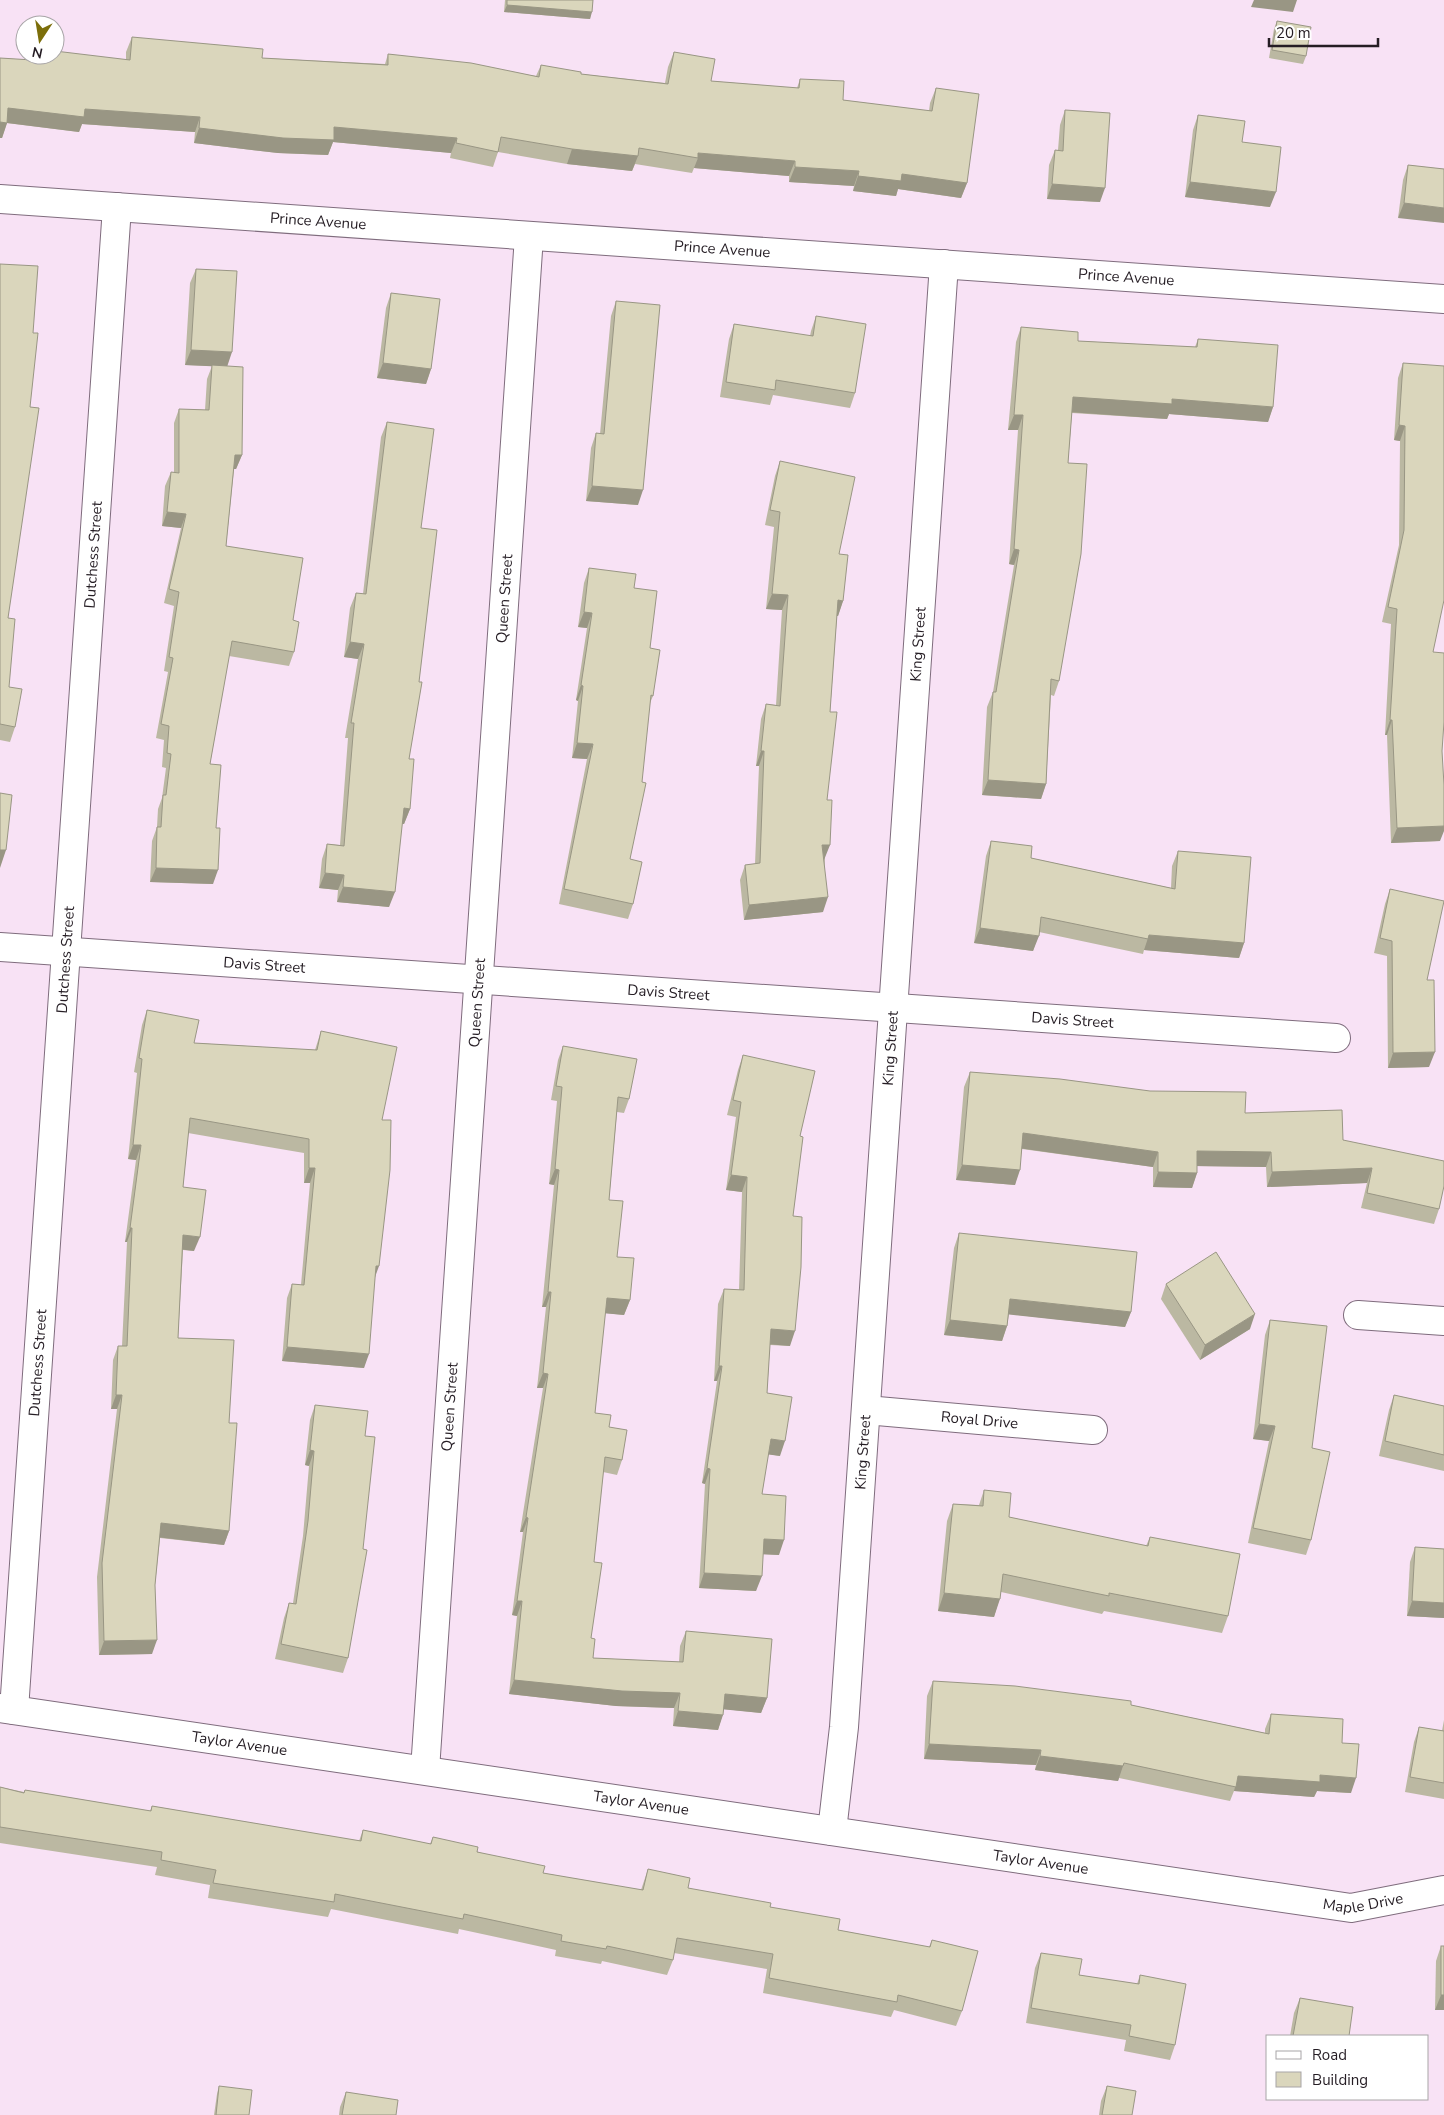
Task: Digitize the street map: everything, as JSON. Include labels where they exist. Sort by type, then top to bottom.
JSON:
[{"type":"street","name":"Prince Avenue","points":[[0,199],[1444,299]]},
{"type":"street","name":"Dutchess Street","points":[[7,1709],[66,952],[117,207]]},
{"type":"street","name":"Queen Street","points":[[425,1770],[529,236]]},
{"type":"street","name":"King Street","points":[[832,1831],[844,1728],[944,264]]},
{"type":"street","name":"Davis Street","points":[[0,947],[1336,1038]]},
{"type":"street","points":[[1358,1315],[1444,1322]]},
{"type":"street","name":"Royal Drive","points":[[866,1410],[1093,1430]]},
{"type":"street","name":"Taylor Avenue","points":[[7,1709],[1280,1897]]},
{"type":"street","name":"Maple Drive","points":[[1280,1897],[1352,1908],[1444,1890]]},
{"type":"building","points":[[507,0],[593,0],[592,12],[507,5]]},
{"type":"building","points":[[1277,21],[1311,27],[1306,56],[1272,50]]},
{"type":"building","points":[[132,37],[263,49],[262,58],[388,65],[388,54],[471,63],[539,77],[541,65],[581,72],[581,74],[668,84],[674,52],[715,59],[711,81],[799,88],[800,79],[844,81],[843,100],[932,111],[936,88],[979,94],[967,183],[902,174],[901,181],[858,176],[859,171],[795,167],[795,161],[698,153],[698,158],[639,148],[638,156],[572,149],[501,137],[498,152],[456,143],[457,138],[334,127],[334,140],[283,138],[199,128],[200,117],[85,109],[84,117],[8,108],[7,123],[0,122],[0,58],[15,59],[15,65],[65,65],[65,52],[130,60]]},
{"type":"building","points":[[1065,110],[1110,113],[1105,188],[1052,184],[1055,150],[1063,151]]},
{"type":"building","points":[[1198,115],[1245,121],[1242,142],[1281,147],[1276,192],[1190,182]]},
{"type":"building","points":[[1408,165],[1444,169],[1444,208],[1404,203]]},
{"type":"building","points":[[0,264],[38,266],[33,333],[38,333],[30,407],[39,408],[8,618],[15,619],[9,687],[22,689],[15,727],[0,724]]},
{"type":"building","points":[[196,269],[237,271],[232,352],[191,350]]},
{"type":"building","points":[[391,293],[440,299],[431,369],[383,363]]},
{"type":"building","points":[[616,301],[660,305],[643,490],[592,486],[596,433],[604,434]]},
{"type":"building","points":[[816,316],[866,324],[855,393],[776,380],[775,390],[726,382],[734,324],[813,336]]},
{"type":"building","points":[[1021,327],[1078,332],[1078,341],[1197,347],[1198,339],[1278,345],[1273,407],[1172,399],[1172,404],[1073,397],[1068,463],[1087,464],[1081,554],[1059,681],[1051,679],[1046,784],[988,780],[993,692],[996,692],[1019,550],[1014,549],[1023,415],[1014,415]]},
{"type":"building","points":[[1403,363],[1444,366],[1444,600],[1433,652],[1444,653],[1442,751],[1444,826],[1397,828],[1392,720],[1390,720],[1397,609],[1388,607],[1404,530],[1405,426],[1399,425]]},
{"type":"building","points":[[212,365],[243,367],[242,455],[235,455],[226,546],[303,558],[293,620],[299,622],[294,652],[232,641],[210,764],[221,765],[216,828],[220,828],[218,870],[156,868],[157,827],[161,827],[163,795],[166,795],[171,754],[167,753],[169,726],[161,724],[173,658],[169,657],[179,592],[169,589],[186,514],[167,512],[171,472],[179,473],[179,409],[209,410]]},
{"type":"building","points":[[387,422],[434,429],[421,528],[437,530],[419,682],[422,682],[409,759],[414,759],[410,809],[404,808],[395,892],[343,887],[344,875],[325,873],[327,844],[344,846],[354,723],[351,723],[364,644],[350,642],[356,593],[366,594]]},
{"type":"building","points":[[780,461],[855,477],[839,554],[848,555],[843,601],[838,600],[830,712],[837,712],[827,800],[832,800],[830,845],[822,845],[828,897],[749,905],[745,865],[760,863],[764,751],[761,751],[766,704],[780,706],[788,595],[772,594],[780,512],[770,510]]},
{"type":"building","points":[[589,568],[636,574],[634,588],[657,591],[650,648],[660,650],[653,696],[651,695],[642,782],[646,783],[630,859],[642,862],[633,904],[564,889],[593,744],[577,743],[583,686],[581,685],[592,613],[584,612]]},
{"type":"building","points":[[0,793],[12,795],[6,850],[0,850]]},
{"type":"building","points":[[991,841],[1032,846],[1031,858],[1175,889],[1178,851],[1251,857],[1244,943],[1149,935],[1148,939],[1041,917],[1039,936],[980,928]]},
{"type":"building","points":[[1390,889],[1444,901],[1427,980],[1434,980],[1435,1052],[1393,1053],[1392,941],[1380,938]]},
{"type":"building","points":[[147,1010],[199,1020],[194,1043],[317,1050],[321,1031],[397,1047],[382,1120],[391,1120],[390,1170],[379,1266],[376,1266],[369,1354],[287,1347],[292,1284],[304,1285],[315,1168],[309,1168],[309,1139],[190,1118],[183,1187],[206,1190],[200,1237],[183,1235],[178,1338],[234,1340],[229,1423],[237,1423],[229,1531],[161,1523],[155,1585],[157,1640],[104,1641],[102,1563],[122,1395],[116,1395],[118,1346],[127,1346],[132,1228],[130,1228],[141,1145],[133,1145],[142,1059],[139,1058]]},
{"type":"building","points":[[563,1046],[637,1059],[629,1099],[618,1097],[609,1200],[623,1201],[617,1257],[634,1258],[630,1300],[607,1298],[595,1413],[611,1415],[609,1427],[627,1430],[622,1460],[605,1457],[594,1562],[602,1563],[591,1638],[595,1639],[593,1658],[683,1662],[686,1631],[772,1639],[767,1698],[725,1694],[723,1715],[678,1711],[680,1693],[622,1691],[514,1680],[522,1601],[517,1601],[528,1518],[526,1517],[548,1374],[543,1373],[551,1292],[548,1292],[559,1170],[555,1169],[562,1087],[556,1086]]},
{"type":"building","points":[[743,1055],[815,1071],[800,1136],[803,1137],[793,1216],[802,1217],[801,1267],[795,1331],[771,1329],[767,1393],[792,1397],[785,1441],[771,1439],[762,1494],[786,1496],[784,1540],[764,1539],[762,1576],[704,1573],[710,1469],[707,1468],[722,1366],[719,1366],[724,1289],[744,1290],[747,1177],[731,1175],[741,1102],[733,1100]]},
{"type":"building","points":[[970,1072],[1060,1079],[1150,1091],[1246,1092],[1245,1113],[1342,1110],[1343,1140],[1444,1161],[1444,1186],[1439,1209],[1367,1193],[1372,1168],[1272,1172],[1271,1152],[1197,1151],[1197,1173],[1158,1172],[1158,1152],[1023,1133],[1020,1170],[962,1165]]},
{"type":"building","points":[[959,1233],[1137,1252],[1131,1312],[1010,1299],[1007,1326],[950,1320]]},
{"type":"building","points":[[1216,1252],[1255,1314],[1205,1345],[1166,1284]]},
{"type":"building","points":[[1270,1320],[1327,1326],[1312,1448],[1330,1452],[1311,1540],[1253,1528],[1275,1426],[1259,1424]]},
{"type":"building","points":[[1394,1395],[1444,1406],[1444,1455],[1385,1441]]},
{"type":"building","points":[[315,1405],[368,1411],[365,1436],[375,1437],[363,1549],[367,1550],[348,1658],[281,1644],[289,1603],[296,1604],[308,1521],[314,1451],[310,1450]]},
{"type":"building","points":[[984,1490],[1011,1493],[1009,1517],[1148,1546],[1150,1537],[1240,1554],[1228,1616],[1109,1593],[1109,1596],[1003,1574],[1000,1599],[944,1593],[953,1504],[983,1506]]},
{"type":"building","points":[[1415,1547],[1444,1549],[1444,1603],[1412,1601]]},
{"type":"building","points":[[933,1681],[1015,1686],[1131,1701],[1131,1705],[1269,1734],[1271,1714],[1343,1719],[1342,1743],[1359,1744],[1356,1778],[1320,1775],[1320,1782],[1238,1776],[1236,1787],[1124,1763],[1123,1766],[1040,1756],[1041,1750],[929,1744]]},
{"type":"building","points":[[1419,1727],[1444,1731],[1444,1783],[1410,1777]]},
{"type":"building","points":[[0,1787],[24,1793],[25,1790],[151,1811],[152,1806],[361,1841],[363,1830],[431,1844],[433,1837],[478,1847],[477,1852],[545,1866],[543,1873],[643,1890],[648,1869],[690,1878],[688,1888],[771,1903],[770,1907],[840,1919],[838,1930],[930,1947],[932,1940],[978,1951],[962,2011],[898,1995],[897,2002],[769,1978],[773,1954],[677,1938],[673,1960],[607,1946],[606,1949],[561,1941],[562,1935],[464,1914],[463,1919],[335,1894],[334,1902],[213,1883],[216,1870],[161,1860],[162,1852],[0,1827]]},
{"type":"building","points":[[1441,1946],[1444,1946],[1444,1995],[1441,1995]]},
{"type":"building","points":[[1041,1953],[1082,1959],[1079,1975],[1139,1984],[1140,1975],[1186,1984],[1175,2045],[1129,2036],[1131,2025],[1031,2008]]},
{"type":"building","points":[[1300,1998],[1353,2007],[1349,2035],[1293,2035]]},
{"type":"building","points":[[219,2086],[252,2090],[249,2115],[216,2115]]},
{"type":"building","points":[[1107,2086],[1136,2091],[1132,2115],[1102,2115]]},
{"type":"building","points":[[346,2092],[398,2100],[396,2115],[342,2115]]}]
